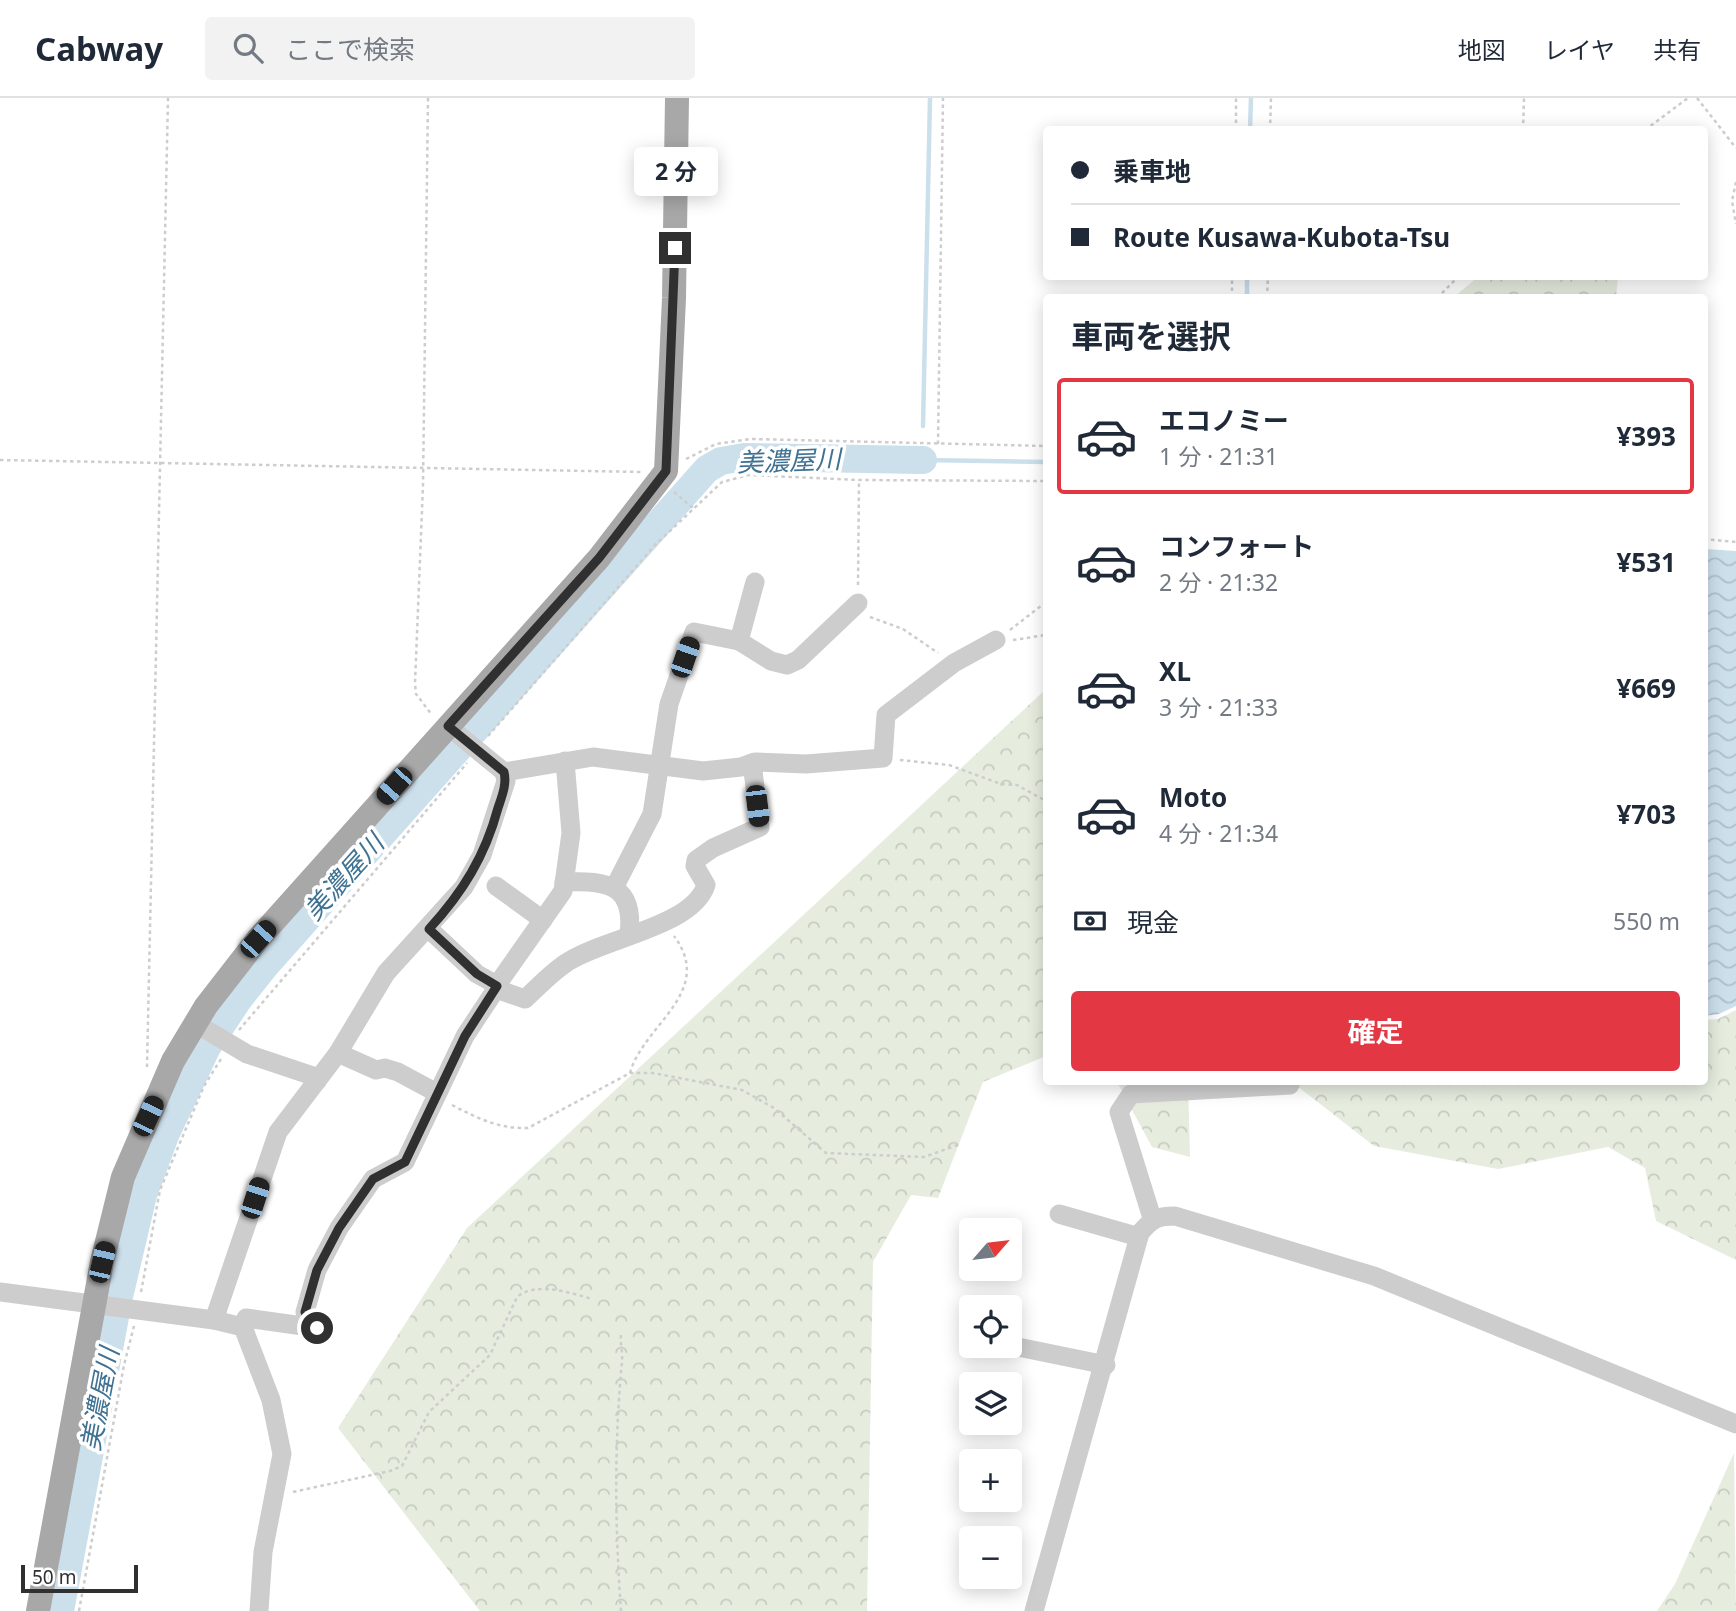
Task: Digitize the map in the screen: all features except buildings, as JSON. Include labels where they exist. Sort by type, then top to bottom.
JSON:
[{"type":"main road","points":[[38,1611],[123,1177],[157,1096],[199,1026],[258,939],[669,480],[677,98]]},
{"type":"street","points":[[739,640],[755,582]]},
{"type":"street","points":[[614,888],[652,814],[669,704],[694,632],[739,640],[771,661],[787,665],[798,660],[858,603]]},
{"type":"street","points":[[504,772],[593,757],[703,771],[741,767],[752,763],[806,764],[883,758],[886,715],[954,663],[996,640]]},
{"type":"street","points":[[214,1320],[274,1140],[297,1104],[338,1053],[386,973],[429,929],[464,887],[482,855],[506,781],[504,772],[446,728]]},
{"type":"street","points":[[259,1611],[264,1552],[281,1468],[280,1437],[266,1387],[243,1327],[246,1318],[317,1328],[319,1324],[308,1318],[305,1312],[317,1270],[339,1228],[373,1179],[405,1162],[465,1036],[563,891],[571,833],[565,761]]},
{"type":"street","points":[[429,929],[459,958],[496,987],[525,999],[567,962],[664,922],[703,894],[706,885],[695,866],[696,860],[712,848],[760,827],[752,763]]},
{"type":"street","points":[[564,882],[601,882],[614,888],[630,904],[629,935]]},
{"type":"street","points":[[496,887],[543,919]]},
{"type":"street","points":[[199,1026],[247,1054],[313,1076],[317,1081]]},
{"type":"street","points":[[338,1053],[376,1070],[385,1068],[398,1072],[435,1097]]},
{"type":"street","points":[[1152,1218],[1119,1112],[1130,1094],[1290,1085]]},
{"type":"street","points":[[1059,1214],[1139,1237]]},
{"type":"street","points":[[1152,1218],[1175,1216],[1374,1276],[1736,1424]]},
{"type":"street","points":[[1034,1611],[1139,1237],[1152,1218]]},
{"type":"street","points":[[0,1292],[214,1320],[243,1327]]},
{"type":"street","points":[[1022,1348],[1105,1365]]},
{"type":"path","points":[[157,1096],[147,1073],[168,98]]},
{"type":"path","points":[[428,98],[416,694],[446,728]]},
{"type":"path","points":[[938,444],[943,98]]},
{"type":"path","points":[[1236,126],[1237,98]]},
{"type":"path","points":[[1270,126],[1271,98]]},
{"type":"path","points":[[1523,126],[1524,98]]},
{"type":"path","points":[[1650,126],[1688,98]]},
{"type":"path","points":[[1697,98],[1736,148]]},
{"type":"path","points":[[1736,183],[1732,201],[1736,224]]},
{"type":"path","points":[[1441,294],[1455,280]]},
{"type":"path","points":[[0,460],[422,468],[669,480],[705,448],[751,439],[1043,446]]},
{"type":"path","points":[[669,480],[692,508]]},
{"type":"path","points":[[859,480],[858,608],[864,614],[903,629],[954,663]]},
{"type":"path","points":[[1708,539],[1736,542]]},
{"type":"path","points":[[996,640],[1043,604]]},
{"type":"path","points":[[996,640],[1043,635]]},
{"type":"path","points":[[883,758],[948,765],[1001,784],[1017,785],[1043,799]]},
{"type":"path","points":[[630,1073],[634,1057],[674,1009],[685,981],[687,965],[681,945],[664,922]]},
{"type":"path","points":[[435,1097],[483,1122],[528,1128],[630,1073],[653,1073],[741,1090],[774,1108],[826,1153],[924,1157],[958,1145]]},
{"type":"path","points":[[275,1495],[390,1471],[402,1465],[429,1412],[490,1355],[517,1297],[524,1291],[552,1291],[592,1300]]},
{"type":"path","points":[[621,1335],[623,1359],[618,1384],[615,1461],[621,1611]]},
{"type":"green space","points":[[1474,280],[1618,280],[1616,294],[1458,294]]},
{"type":"green space","points":[[1043,692],[1043,1057],[983,1082],[938,1198],[911,1195],[873,1262],[867,1611],[480,1611],[338,1428],[467,1228]]},
{"type":"green space","points":[[1736,1010],[1736,1260],[1656,1221],[1645,1168],[1608,1147],[1498,1169],[1374,1146],[1296,1085],[1708,1085],[1708,1020],[1718,1019]]},
{"type":"green space","points":[[1119,1085],[1188,1085],[1190,1157],[1152,1147]]},
{"type":"green space","points":[[1734,1453],[1736,1611],[1657,1611],[1675,1584]]},
{"type":"water","points":[[1708,549],[1736,551],[1736,1006],[1719,1014],[1708,1015]]},
{"type":"waterway","points":[[923,426],[930,98]]},
{"type":"waterway","name":"美濃屋川","points":[[1250,126],[1251,98]]},
{"type":"waterway","name":"美濃屋川","points":[[1247,280],[1247,294]]},
{"type":"waterway","name":"美濃屋川","points":[[923,453],[923,460],[1043,462]]},
{"type":"waterway","name":"美濃屋川","points":[[60,1611],[118,1301],[143,1195],[166,1133],[207,1047],[238,1000],[265,966],[707,469],[721,461],[744,457],[923,460]]},
{"type":"route","points":[[317,1328],[319,1324],[308,1318],[305,1312],[317,1270],[339,1228],[373,1179],[399,1168],[405,1162],[422,1132],[465,1036],[497,986],[477,974],[429,929],[445,912],[475,869],[492,830],[506,781],[504,772],[485,760],[448,726],[599,558],[666,471],[675,248]]}]
